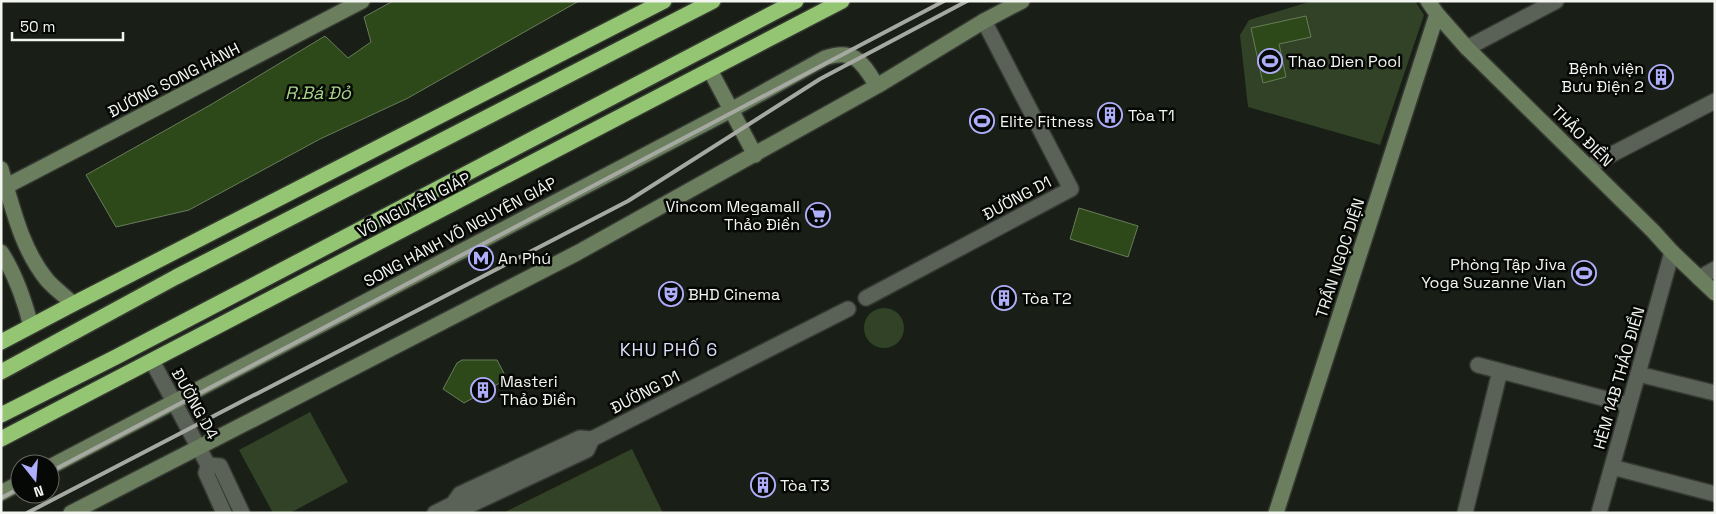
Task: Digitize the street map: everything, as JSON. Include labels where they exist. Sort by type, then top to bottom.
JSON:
[{"type":"highway","points":[[1,342],[664,1]]},
{"type":"highway","points":[[1,372],[176,277],[713,1]]},
{"type":"highway","name":"VÕ NGUYÊN GIÁP","points":[[1,415],[116,357],[796,1]]},
{"type":"highway","name":"VÕ NGUYÊN GIÁP","points":[[1,439],[842,1]]},
{"type":"main road","name":"ĐƯỜNG SONG HÀNH","points":[[4,187],[362,1]]},
{"type":"main road","points":[[72,513],[577,253],[877,86],[984,21],[1022,1]]},
{"type":"main road","name":"THẢO ĐIỀN","points":[[1428,1],[1437,14],[1468,48],[1715,293]]},
{"type":"main road","name":"TRẦN NGỌC DIỆN","points":[[1276,513],[1437,14]]},
{"type":"main road","name":"SONG HÀNH VÕ NGUYÊN GIÁP","points":[[60,462],[833,55],[843,55],[858,59],[877,86]]},
{"type":"main road","points":[[710,70],[755,155]]},
{"type":"main road","points":[[1,169],[4,187],[17,226],[34,260],[48,281],[73,304]]},
{"type":"main road","points":[[1,252],[10,266],[18,285],[31,326]]},
{"type":"street","points":[[1468,48],[1556,1]]},
{"type":"street","name":"ĐƯỜNG D1","points":[[866,298],[1071,189],[984,21]]},
{"type":"street","points":[[1589,168],[1597,162],[1715,101]]},
{"type":"street","name":"HẺM 14B THẢO ĐIỀN","points":[[1599,513],[1672,252]]},
{"type":"street","points":[[1699,278],[1715,269]]},
{"type":"street","name":"ĐƯỜNG D1","points":[[435,513],[452,504],[466,507],[586,450],[592,439],[848,309]]},
{"type":"street","name":"ĐƯỜNG D4","points":[[152,361],[200,447],[208,464],[206,473],[224,511]]},
{"type":"street","points":[[1478,365],[1629,405]]},
{"type":"street","points":[[1465,513],[1500,371]]},
{"type":"street","points":[[1638,374],[1715,393]]},
{"type":"street","name":"ĐƯỜNG D4","points":[[208,464],[220,466],[240,508]]},
{"type":"street","points":[[1612,467],[1715,494]]},
{"type":"street","points":[[224,511],[240,508]]},
{"type":"shaded area","points":[[1312,1],[1415,1],[1424,15],[1380,145],[1248,107],[1240,35],[1249,20]]},
{"type":"shaded area","points":[[884,308],[898,314],[904,328],[898,342],[884,348],[870,342],[864,328],[870,314]]},
{"type":"shaded area","points":[[310,412],[348,482],[290,513],[273,513],[239,450]]},
{"type":"shaded area","points":[[632,449],[663,513],[503,513]]},
{"type":"water","name":"R.Bá Đỏ","points":[[393,1],[579,1],[408,98],[320,139],[189,210],[116,227],[86,175],[212,104],[325,36],[348,58],[371,42],[364,17]]},
{"type":"water","name":"Thao Dien Pool","points":[[1306,16],[1311,37],[1279,44],[1286,77],[1263,83],[1251,28]]},
{"type":"water","points":[[1079,208],[1138,226],[1128,257],[1070,239]]},
{"type":"water","points":[[462,360],[497,360],[507,379],[464,403],[443,389],[457,363]]},
{"type":"railway","points":[[60,467],[944,1]]},
{"type":"railway","points":[[27,513],[628,201],[820,79],[967,1]]},
{"type":"railway","points":[[1,498],[10,493]]},
{"type":"place","name":"Thao Dien Pool","points":[[1270,61]]},
{"type":"place","name":"Bệnh viện Bưu Điện 2","points":[[1661,77]]},
{"type":"place","name":"Tòa T1","points":[[1110,115]]},
{"type":"place","name":"Elite Fitness","points":[[982,121]]},
{"type":"place","name":"Vincom Megamall Thảo Điền","points":[[818,215]]},
{"type":"place","name":"An Phú","points":[[481,258]]},
{"type":"place","name":"Phòng Tập Jiva Yoga Suzanne Vian","points":[[1584,273]]},
{"type":"place","name":"BHD Cinema","points":[[671,294]]},
{"type":"place","name":"Tòa T2","points":[[1004,298]]},
{"type":"place","name":"Masteri Thảo Điền","points":[[483,390]]},
{"type":"place","name":"Tòa T3","points":[[763,485]]},
{"type":"district","name":"KHU PHỐ 6","points":[[669,349]]}]
